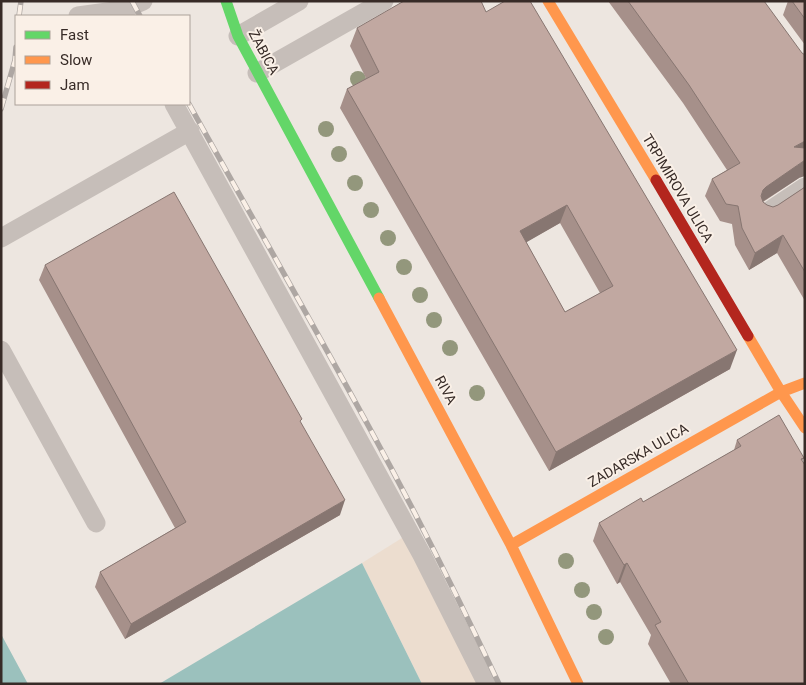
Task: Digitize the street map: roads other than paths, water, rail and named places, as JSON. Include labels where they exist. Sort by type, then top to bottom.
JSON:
[{"type":"main road","name":"ŽABICA","points":[[226,1],[238,36],[280,115]]},
{"type":"main road","name":"TRPIMIROVA ULICA","points":[[548,1],[781,392],[805,428]]},
{"type":"main road","name":"RIVA","points":[[280,115],[512,545],[578,684]]},
{"type":"main road","name":"ZADARSKA ULICA","points":[[512,545],[781,392],[805,383]]},
{"type":"lane","points":[[93,15],[123,13],[143,1]]},
{"type":"lane","points":[[238,36],[299,1]]},
{"type":"lane","points":[[257,73],[384,1]]},
{"type":"lane","points":[[175,105],[422,555],[487,684]]},
{"type":"lane","points":[[1,238],[190,131]]},
{"type":"lane","points":[[766,213],[805,187]]},
{"type":"lane","points":[[1,350],[96,523]]},
{"type":"water","points":[[362,563],[422,684],[159,684]]},
{"type":"water","points":[[1,634],[28,684],[1,684]]},
{"type":"railway","points":[[19,15],[21,1]]},
{"type":"railway","points":[[132,1],[139,15]]},
{"type":"railway","points":[[1,109],[15,60]]},
{"type":"railway","points":[[190,105],[386,459],[436,554],[499,684]]}]
